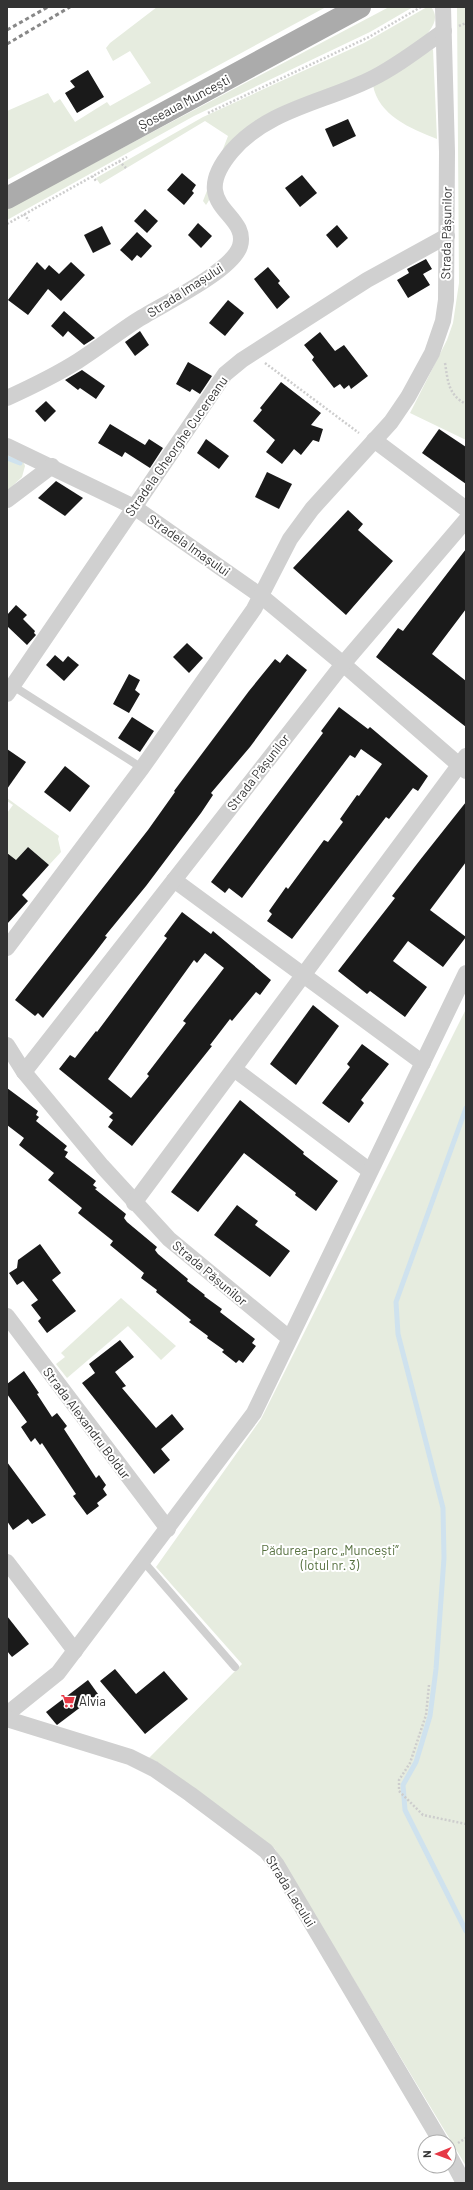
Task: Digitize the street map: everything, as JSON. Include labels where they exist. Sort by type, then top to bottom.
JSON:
[{"type":"main road","name":"Șoseaua Muncești","points":[[7,198],[360,7]]},
{"type":"street","name":"Strada Pășunilor","points":[[7,948],[142,768],[254,609],[290,539],[312,509],[391,422],[408,398],[432,353],[443,321],[446,300],[447,152],[443,7]]},
{"type":"street","name":"Strada Imașului","points":[[7,398],[77,362],[136,321],[207,278],[234,256],[240,247],[240,230],[217,199],[214,186],[218,170],[244,139],[264,124],[308,103],[348,89],[387,71],[444,31]]},
{"type":"street","name":"Stradela Gheorghe Cucereanu","points":[[10,690],[225,374],[252,353],[367,280],[447,236]]},
{"type":"street","points":[[374,440],[466,509]]},
{"type":"street","name":"Stradela Imașului","points":[[7,446],[52,466],[134,507],[261,596]]},
{"type":"street","points":[[7,500],[52,466]]},
{"type":"street","name":"Strada Pășunilor","points":[[24,1072],[343,664],[466,520]]},
{"type":"street","points":[[134,1203],[303,976],[464,764],[261,596]]},
{"type":"street","points":[[174,880],[423,1063]]},
{"type":"street","points":[[7,1714],[58,1673],[254,1413],[466,973]]},
{"type":"street","name":"Strada Pășunilor","points":[[7,1045],[24,1072],[134,1203],[169,1239],[289,1338]]},
{"type":"street","points":[[234,1069],[370,1171]]},
{"type":"street","name":"Strada Alexandru Boldur","points":[[7,1316],[168,1529]]},
{"type":"street","points":[[7,1562],[75,1651]]},
{"type":"street","name":"Strada Lacului","points":[[7,1718],[130,1757],[154,1769],[266,1851],[277,1865],[436,2134]]},
{"type":"street","points":[[457,2170],[464,2183]]},
{"type":"lane","points":[[10,690],[142,768]]},
{"type":"lane","points":[[143,1561],[235,1667]]},
{"type":"path","points":[[201,116],[369,37],[421,7]]},
{"type":"path","points":[[7,224],[133,153]]},
{"type":"path","points":[[120,161],[126,168]]},
{"type":"path","points":[[92,176],[97,182]]},
{"type":"path","points":[[24,214],[29,220]]},
{"type":"path","points":[[437,337],[445,363],[449,389],[457,400],[466,404]]},
{"type":"path","points":[[252,353],[361,434],[374,440]]},
{"type":"path","points":[[429,1684],[426,1715],[410,1762],[399,1780],[399,1791],[423,1815],[466,1824]]},
{"type":"green space","points":[[157,7],[326,7],[7,180],[7,111],[48,93],[54,103],[60,99],[75,122],[107,102],[110,106],[151,83],[130,51],[113,61],[106,48],[110,43]]},
{"type":"green space","points":[[389,7],[413,7],[370,32],[194,116],[7,220],[7,209]]},
{"type":"green space","points":[[427,7],[431,7],[434,23],[419,42],[392,61],[357,81],[256,128],[240,137],[233,148],[206,205],[203,201],[228,136],[205,121],[100,184],[96,178],[203,117],[364,43]]},
{"type":"green space","points":[[457,7],[466,7],[466,440],[410,413],[447,340],[453,323],[459,283]]},
{"type":"green space","points":[[433,49],[437,139],[417,131],[397,120],[381,105],[376,96],[373,85]]},
{"type":"green space","points":[[7,450],[21,456],[25,466],[22,477],[7,491]]},
{"type":"green space","points":[[7,798],[59,836],[58,839],[61,852],[49,865],[28,847],[16,860],[7,860],[7,813],[13,805],[7,801]]},
{"type":"green space","name":"Pădurea-parc „Muncești” (lotul nr. 3)","points":[[466,1009],[466,2166],[457,2151],[457,2134],[447,2134],[275,1849],[156,1761],[148,1759],[242,1664],[156,1567],[261,1419]]},
{"type":"green space","points":[[121,1298],[176,1346],[161,1360],[128,1326],[67,1378],[56,1364],[65,1357],[61,1353]]},
{"type":"building","points":[[88,70],[104,97],[77,113],[65,93],[75,87],[70,81]]},
{"type":"building","points":[[348,119],[356,136],[333,147],[325,129]]},
{"type":"building","points":[[182,173],[196,185],[192,191],[194,193],[184,205],[167,190]]},
{"type":"building","points":[[302,175],[317,193],[300,207],[285,188]]},
{"type":"building","points":[[145,209],[158,221],[147,233],[134,221]]},
{"type":"building","points":[[198,223],[212,236],[201,248],[188,235]]},
{"type":"building","points":[[337,225],[348,238],[337,248],[326,235]]},
{"type":"building","points":[[102,226],[111,244],[93,253],[84,235]]},
{"type":"building","points":[[137,232],[152,246],[141,258],[137,255],[132,261],[120,250]]},
{"type":"building","points":[[426,259],[432,269],[423,274],[430,285],[408,298],[397,280],[409,273],[407,269]]},
{"type":"building","points":[[37,262],[45,270],[49,265],[59,274],[71,262],[85,275],[61,301],[48,289],[28,315],[8,300]]},
{"type":"building","points":[[268,267],[280,281],[278,283],[290,297],[277,309],[254,279]]},
{"type":"building","points":[[228,300],[244,313],[225,336],[209,323]]},
{"type":"building","points":[[64,311],[95,338],[84,345],[68,331],[63,337],[51,326]]},
{"type":"building","points":[[140,331],[149,345],[135,356],[125,342]]},
{"type":"building","points":[[320,332],[335,351],[344,345],[368,376],[351,389],[349,385],[344,389],[340,384],[334,388],[312,360],[314,357],[304,345]]},
{"type":"building","points":[[188,362],[212,376],[200,394],[192,389],[190,392],[176,384]]},
{"type":"building","points":[[82,370],[105,386],[96,399],[80,388],[78,390],[65,380]]},
{"type":"building","points":[[281,382],[321,413],[311,425],[323,429],[319,442],[313,440],[301,455],[294,449],[282,464],[266,452],[275,440],[253,421],[262,410],[260,408]]},
{"type":"building","points":[[46,401],[56,411],[45,422],[35,411]]},
{"type":"building","points":[[110,424],[145,445],[149,439],[163,448],[150,468],[125,452],[122,457],[98,443]]},
{"type":"building","points":[[439,429],[466,447],[466,484],[422,453]]},
{"type":"building","points":[[206,439],[229,456],[219,469],[197,453]]},
{"type":"building","points":[[267,472],[292,484],[279,509],[255,497]]},
{"type":"building","points":[[56,481],[83,498],[65,516],[38,498]]},
{"type":"building","points":[[348,510],[363,524],[358,530],[393,561],[346,615],[293,568]]},
{"type":"building","points":[[466,549],[466,609],[432,654],[466,681],[466,727],[376,657],[398,628],[403,631]]},
{"type":"building","points":[[16,605],[27,615],[23,619],[35,631],[34,633],[36,635],[27,645],[7,626],[7,615]]},
{"type":"building","points":[[187,643],[203,658],[189,673],[173,657]]},
{"type":"building","points":[[287,654],[307,670],[250,747],[211,793],[213,795],[201,813],[146,886],[105,936],[107,937],[94,954],[43,1018],[38,1013],[35,1016],[15,1000],[148,830],[175,792],[174,791],[249,691],[275,659],[280,663]]},
{"type":"building","points":[[55,655],[63,662],[68,656],[79,665],[64,681],[46,665]]},
{"type":"building","points":[[129,674],[140,680],[135,690],[140,694],[129,713],[113,704]]},
{"type":"building","points":[[339,707],[368,729],[370,727],[428,776],[418,791],[413,788],[389,819],[386,817],[292,939],[267,921],[272,914],[269,911],[286,887],[288,889],[324,840],[328,842],[343,822],[340,819],[382,764],[361,749],[355,758],[350,755],[242,898],[229,888],[225,893],[211,882],[323,733],[321,731]]},
{"type":"building","points":[[132,717],[154,731],[140,752],[118,738]]},
{"type":"building","points":[[7,749],[26,762],[7,789]]},
{"type":"building","points":[[65,766],[90,786],[70,812],[44,792]]},
{"type":"building","points":[[466,802],[466,862],[430,910],[466,937],[443,967],[408,941],[393,961],[427,987],[405,1017],[370,991],[367,994],[338,971],[395,898],[392,896]]},
{"type":"building","points":[[28,847],[49,865],[22,895],[28,901],[7,924],[7,853],[16,860]]},
{"type":"building","points":[[182,912],[211,934],[213,931],[271,980],[260,995],[256,992],[232,1021],[230,1019],[210,1045],[212,1046],[132,1146],[108,1127],[113,1120],[109,1117],[113,1113],[59,1069],[70,1055],[75,1058],[96,1031],[97,1032],[167,938],[164,936]],"holes":[[[205,953],[224,968],[183,1021],[186,1023],[147,1074],[149,1076],[131,1098],[108,1079],[194,960],[197,963]]]},
{"type":"building","points":[[313,1005],[339,1026],[296,1085],[270,1064]]},
{"type":"building","points":[[362,1044],[389,1064],[361,1100],[364,1103],[349,1123],[322,1103],[350,1067],[347,1064]]},
{"type":"building","points":[[7,1088],[38,1111],[36,1115],[39,1117],[36,1121],[67,1146],[64,1150],[68,1152],[65,1157],[96,1181],[93,1185],[97,1188],[95,1189],[126,1214],[124,1218],[127,1222],[157,1247],[155,1250],[158,1254],[188,1279],[187,1281],[205,1295],[204,1296],[222,1309],[220,1312],[255,1339],[252,1343],[256,1346],[243,1363],[239,1360],[236,1363],[222,1352],[224,1350],[207,1338],[208,1336],[189,1322],[191,1320],[141,1278],[144,1273],[110,1245],[113,1241],[78,1213],[82,1208],[48,1180],[54,1173],[19,1145],[24,1138],[7,1125]]},
{"type":"building","points":[[240,1100],[304,1152],[303,1154],[338,1181],[316,1211],[295,1195],[296,1193],[244,1153],[198,1212],[171,1192]]},
{"type":"building","points":[[237,1205],[258,1221],[255,1225],[290,1251],[270,1277],[214,1235]]},
{"type":"building","points":[[40,1244],[61,1273],[52,1280],[76,1311],[47,1333],[38,1321],[41,1318],[31,1305],[38,1300],[23,1281],[17,1285],[9,1273],[17,1268],[18,1260]]},
{"type":"building","points":[[120,1340],[134,1357],[115,1372],[126,1386],[122,1388],[156,1428],[172,1414],[184,1429],[161,1449],[170,1460],[154,1474],[82,1383],[95,1373],[89,1364]]},
{"type":"building","points":[[24,1371],[39,1393],[37,1394],[52,1417],[57,1413],[67,1426],[64,1429],[96,1478],[99,1475],[106,1485],[103,1489],[107,1495],[97,1503],[99,1506],[87,1515],[73,1496],[76,1494],[42,1443],[40,1445],[35,1438],[31,1442],[21,1427],[27,1422],[7,1394],[7,1384]]},
{"type":"building","points":[[7,1462],[46,1515],[32,1524],[28,1519],[13,1530],[7,1521]]},
{"type":"building","points":[[7,1616],[29,1644],[12,1657],[7,1651]]},
{"type":"building","points":[[115,1669],[136,1694],[164,1671],[188,1699],[145,1734],[100,1681]]},
{"type":"building","points":[[88,1680],[98,1694],[57,1725],[46,1712]]},
{"type":"waterway","points":[[7,458],[20,463]]},
{"type":"waterway","points":[[466,1108],[396,1302],[398,1334],[443,1508],[444,1558],[436,1669],[430,1716],[416,1762],[403,1785],[405,1810],[466,1931]]},
{"type":"railway","points":[[7,30],[48,7]]},
{"type":"railway","points":[[7,44],[70,7]]},
{"type":"place","name":"Alvia","points":[[68,1701]]}]
